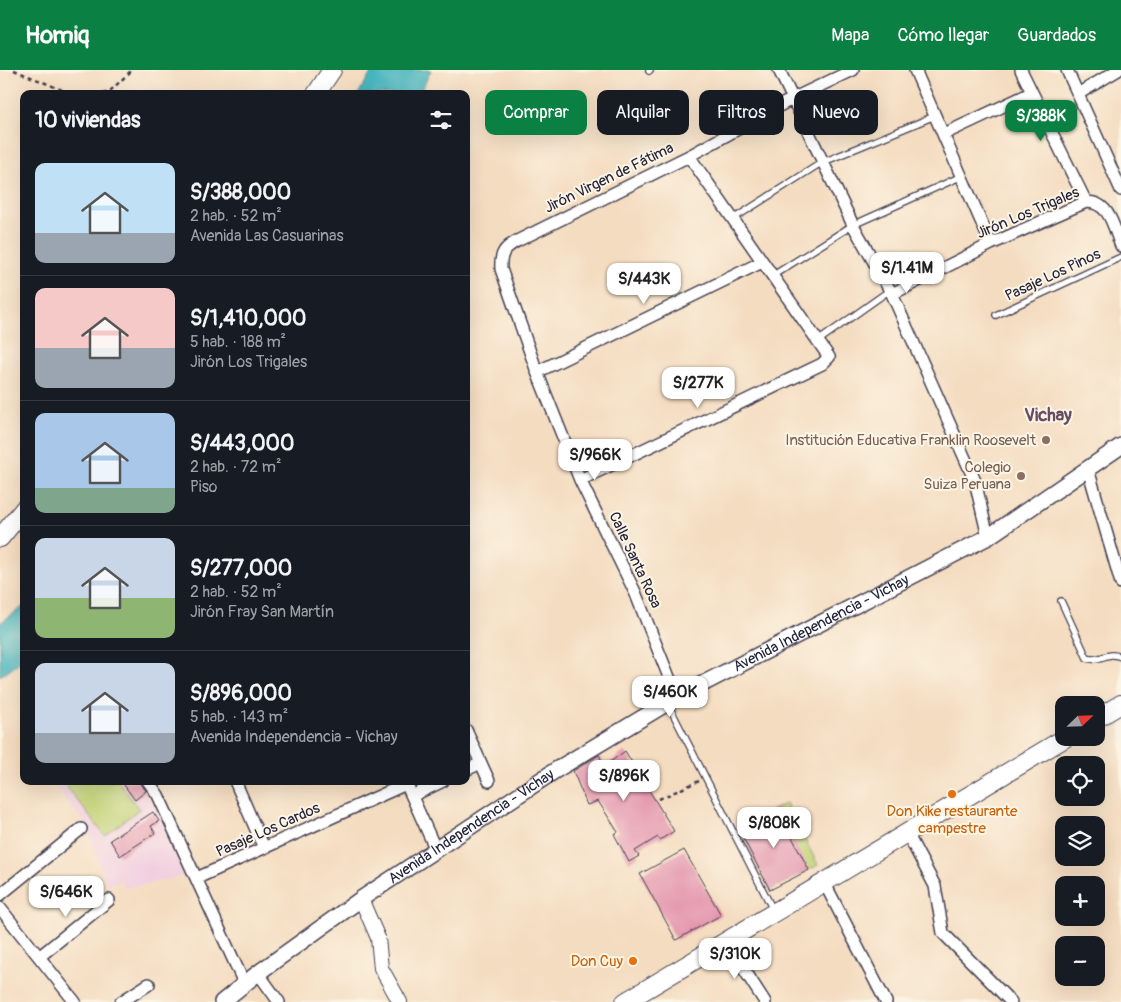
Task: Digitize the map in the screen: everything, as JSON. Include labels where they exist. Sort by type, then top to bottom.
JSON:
[{"type":"main road","points":[[319,90],[332,70]]},
{"type":"main road","name":"Avenida Independencia - Vichay","points":[[222,1002],[244,983],[361,899],[435,848],[556,770],[672,700],[988,536],[1121,446]]},
{"type":"main road","points":[[0,538],[20,514]]},
{"type":"main road","points":[[1105,714],[1121,704]]},
{"type":"main road","points":[[625,1002],[727,943],[774,912],[1055,744]]},
{"type":"street","points":[[778,70],[852,225],[891,292],[975,481],[988,536]]},
{"type":"street","name":"Jirón Virgen de Fátima","points":[[501,269],[500,257],[506,247],[689,156],[792,99],[853,70]]},
{"type":"street","points":[[915,70],[991,244]]},
{"type":"street","points":[[1021,70],[1031,94],[1090,202],[1105,208],[1121,246]]},
{"type":"street","points":[[1067,70],[1120,185]]},
{"type":"street","points":[[1078,94],[1118,70]]},
{"type":"street","points":[[944,134],[1031,94]]},
{"type":"street","points":[[580,480],[822,364],[829,357],[689,156]]},
{"type":"street","name":"Jirón Los Trigales","points":[[891,292],[991,244],[1090,202]]},
{"type":"street","points":[[537,372],[762,262]]},
{"type":"street","name":"Calle Santa Rosa","points":[[501,269],[537,372],[580,480],[635,592],[672,700]]},
{"type":"street","points":[[1088,469],[1121,582]]},
{"type":"street","points":[[470,739],[489,781]]},
{"type":"street","points":[[470,768],[481,763]]},
{"type":"street","points":[[151,785],[158,795],[244,983]]},
{"type":"street","points":[[240,785],[264,848]]},
{"type":"street","name":"Pasaje Los Cardos","points":[[197,878],[400,785]]},
{"type":"street","points":[[407,785],[435,848]]},
{"type":"street","points":[[412,796],[435,785]]},
{"type":"street","points":[[0,895],[81,829]]},
{"type":"street","points":[[907,833],[935,886],[944,933],[1011,1002]]},
{"type":"street","points":[[824,882],[886,1002]]},
{"type":"street","points":[[361,899],[378,938],[381,968],[400,1002]]},
{"type":"street","points":[[39,958],[109,900]]},
{"type":"street","points":[[0,908],[75,1002]]},
{"type":"street","points":[[727,943],[765,1002]]},
{"type":"street","points":[[258,973],[279,1002]]},
{"type":"street","points":[[121,1002],[149,984]]},
{"type":"lane","points":[[733,219],[821,163],[936,115]]},
{"type":"lane","points":[[772,276],[852,225],[962,176]]},
{"type":"lane","name":"Pasaje Los Pinos","points":[[996,315],[1121,257]]},
{"type":"lane","points":[[818,341],[891,292]]},
{"type":"lane","points":[[1061,601],[1087,658],[1094,660],[1112,654],[1121,657]]},
{"type":"lane","points":[[672,700],[705,778],[774,912]]},
{"type":"path","points":[[14,70],[62,90]]},
{"type":"path","points":[[111,90],[132,70]]},
{"type":"path","points":[[659,799],[705,778]]},
{"type":"shaded area","points":[[54,785],[142,785],[158,809],[185,876],[125,888],[121,880],[107,885],[86,825]]},
{"type":"green space","points":[[65,785],[121,785],[139,809],[105,836]]},
{"type":"green space","points":[[786,803],[818,865],[770,890],[738,828]]},
{"type":"water","points":[[373,70],[431,70],[422,90],[360,90]]},
{"type":"water","points":[[20,609],[20,662],[0,676],[0,623]]},
{"type":"building","points":[[625,751],[674,831],[660,840],[658,837],[635,851],[639,856],[629,862],[614,834],[618,832],[598,801],[587,805],[573,771],[599,755],[605,766]]},
{"type":"building","points":[[124,785],[142,785],[146,791],[135,800]]},
{"type":"building","points":[[777,808],[809,870],[770,890],[738,828]]},
{"type":"building","points":[[153,812],[159,821],[151,826],[155,833],[120,856],[110,840]]},
{"type":"building","points":[[684,850],[721,915],[676,940],[640,874]]},
{"type":"place","name":"Institución Educativa Franklin Roosevelt","points":[[1046,440]]},
{"type":"place","name":"Colegio Suiza Peruana","points":[[1021,476]]},
{"type":"place","name":"Don Kike restaurante campestre","points":[[952,794]]},
{"type":"place","name":"Don Cuy","points":[[633,961]]},
{"type":"district","name":"Vichay","points":[[1048,415]]}]
